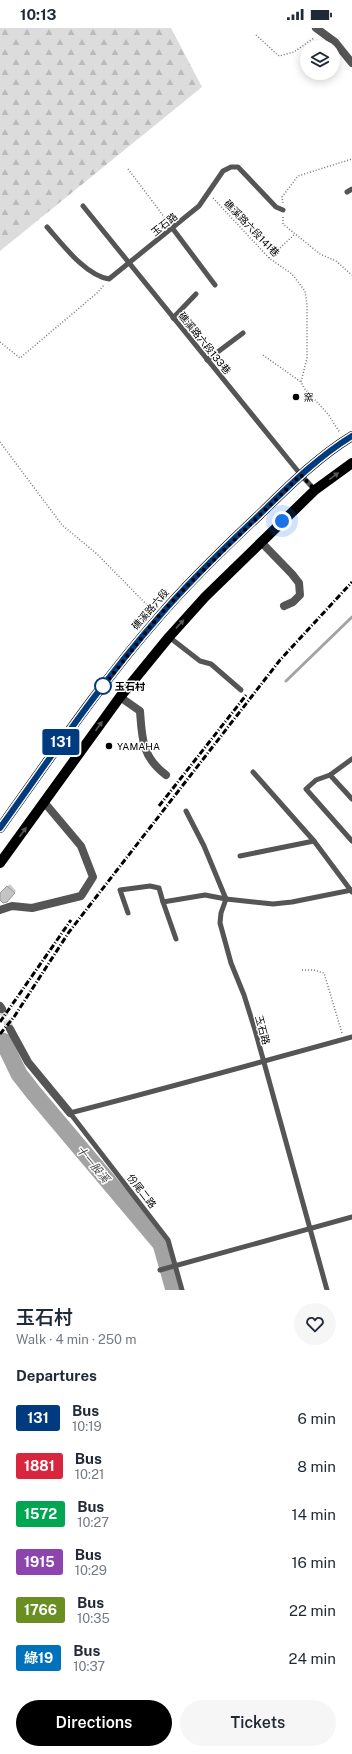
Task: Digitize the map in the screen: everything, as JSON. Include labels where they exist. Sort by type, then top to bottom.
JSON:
[{"type":"main road","name":"礁溪路六段","points":[[0,828],[70,731],[131,650],[158,617],[190,583],[301,475],[349,438]]},
{"type":"main road","points":[[0,863],[120,697],[169,637],[261,542],[315,490],[352,463]]},
{"type":"street","points":[[319,30],[336,42],[352,64]]},
{"type":"street","points":[[261,542],[299,583],[300,595],[293,602],[284,606]]},
{"type":"street","points":[[120,697],[140,711],[142,744],[154,766],[166,775]]},
{"type":"street","points":[[0,910],[12,906],[32,908],[81,896],[93,877],[81,846],[44,802]]},
{"type":"street","points":[[10,1029],[28,1062],[70,1113]]},
{"type":"lane","name":"玉石路","points":[[109,279],[173,229],[199,206],[224,171],[231,167],[238,167],[276,207],[283,210]]},
{"type":"lane","name":"礁溪路六段133巷","points":[[83,206],[207,360],[315,490]]},
{"type":"lane","points":[[47,227],[86,268],[103,278],[109,279]]},
{"type":"lane","points":[[173,229],[215,285]]},
{"type":"lane","points":[[173,318],[196,294]]},
{"type":"lane","points":[[207,360],[243,333]]},
{"type":"lane","points":[[169,637],[200,661],[210,664],[241,690]]},
{"type":"lane","points":[[352,759],[330,775],[316,780],[306,789],[352,841]]},
{"type":"lane","points":[[163,902],[205,895],[226,899],[273,904],[352,891],[314,841],[253,772]]},
{"type":"lane","points":[[330,775],[352,799]]},
{"type":"lane","points":[[186,811],[204,846],[226,899]]},
{"type":"lane","points":[[240,856],[314,841]]},
{"type":"lane","points":[[128,913],[120,890],[150,886],[159,888],[176,939]]},
{"type":"lane","name":"玉石路","points":[[226,899],[221,913],[220,923],[231,963],[246,1002],[327,1290]]},
{"type":"lane","points":[[70,1113],[222,1074],[262,1061],[352,1037]]},
{"type":"lane","name":"份尾二路","points":[[70,1113],[168,1240],[182,1290]]},
{"type":"lane","points":[[160,1270],[352,1217]]},
{"type":"path","points":[[256,34],[278,56],[294,52],[319,30]]},
{"type":"path","points":[[352,159],[298,176],[282,197],[283,224],[320,254],[336,261],[352,276]]},
{"type":"path","points":[[128,169],[173,229]]},
{"type":"path","name":"礁溪路六段141巷","points":[[208,192],[269,258],[292,274],[305,291],[307,305],[307,358],[301,382]]},
{"type":"path","points":[[269,258],[295,234]]},
{"type":"path","points":[[0,342],[20,358],[97,293],[109,279]]},
{"type":"path","points":[[263,355],[301,382],[304,388],[349,438]]},
{"type":"path","points":[[0,442],[62,525],[97,554],[158,617]]},
{"type":"path","points":[[302,970],[312,970],[324,973],[344,1039]]},
{"type":"green space","points":[[0,28],[171,28],[202,87],[0,251]]},
{"type":"building","points":[[7,886],[15,893],[7,902],[3,903],[0,900],[0,893]]},
{"type":"waterway","points":[[286,681],[352,617]]},
{"type":"waterway","name":"十一股溪","points":[[3,1041],[19,1074],[33,1092],[161,1244],[174,1290]]},
{"type":"tunnel","points":[[2,1009],[10,1029]]},
{"type":"railway","points":[[0,1034],[14,1017],[69,932],[280,660],[352,582]]},
{"type":"railway","points":[[159,806],[247,694]]},
{"type":"railway","points":[[0,1022],[71,920]]},
{"type":"bus line","name":"131","points":[[0,828],[70,731],[131,650],[158,617],[190,583],[301,475],[352,436]]},
{"type":"place","name":"窯","points":[[296,397]]},
{"type":"place","name":"玉石村","points":[[103,686]]},
{"type":"place","name":"YAMAHA","points":[[109,746]]},
{"type":"route","points":[[103,686],[102,688],[158,617],[190,583],[301,475],[315,490],[282,521]]}]
